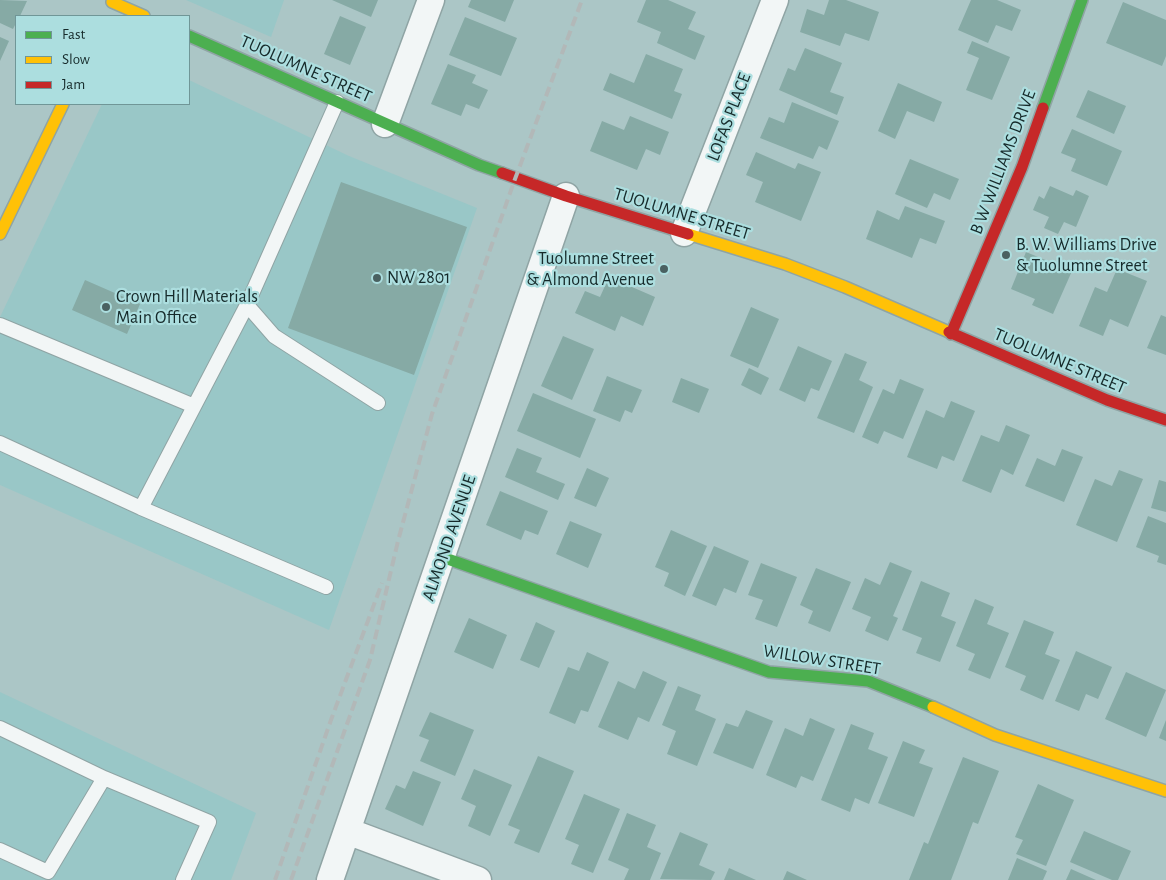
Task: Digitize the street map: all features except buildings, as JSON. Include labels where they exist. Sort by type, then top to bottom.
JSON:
[{"type":"main road","name":"B W WILLIAMS DRIVE","points":[[951,334],[1022,167],[1082,0]]},
{"type":"main road","points":[[111,4],[141,15]]},
{"type":"main road","name":"TUOLUMNE STREET","points":[[190,36],[479,165],[566,196],[785,264],[845,287],[1107,400],[1166,420]]},
{"type":"main road","points":[[2,226],[62,105]]},
{"type":"main road","name":"WILLOW STREET","points":[[442,557],[769,672],[868,681],[911,697],[995,735],[1166,791]]},
{"type":"street","points":[[385,124],[431,0]]},
{"type":"street","name":"LOFAS PLACE","points":[[684,233],[775,0]]},
{"type":"street","name":"ALMOND AVENUE","points":[[330,880],[566,196]]},
{"type":"street","points":[[347,831],[478,880]]},
{"type":"lane","points":[[141,508],[247,305],[337,102]]},
{"type":"lane","points":[[247,305],[274,336],[378,403]]},
{"type":"lane","points":[[0,325],[194,406]]},
{"type":"lane","points":[[0,443],[141,508],[326,587]]},
{"type":"lane","points":[[0,728],[104,778],[209,822],[184,880]]},
{"type":"lane","points":[[0,850],[46,876],[104,778]]},
{"type":"shaded area","points":[[186,0],[284,0],[271,37]]},
{"type":"shaded area","points":[[190,80],[349,156],[477,208],[329,630],[0,485],[0,317],[102,105],[190,105]]},
{"type":"shaded area","points":[[0,692],[256,813],[231,880],[0,880]]},
{"type":"railway","points":[[291,880],[370,660],[398,541],[432,414],[515,179],[582,0]]},
{"type":"railway","points":[[275,880],[331,720],[382,583]]},
{"type":"traffic: fast","points":[[1043,108],[1082,0]]},
{"type":"traffic: fast","points":[[190,36],[479,165],[502,173]]},
{"type":"traffic: fast","points":[[442,557],[769,672],[868,681],[933,707]]},
{"type":"traffic: slow","points":[[112,2],[142,15]]},
{"type":"traffic: slow","points":[[0,234],[63,105]]},
{"type":"traffic: slow","points":[[688,234],[785,264],[845,287],[949,332]]},
{"type":"traffic: slow","points":[[933,707],[995,735],[1166,791]]},
{"type":"traffic: jam","points":[[951,334],[1022,167],[1043,108]]},
{"type":"traffic: jam","points":[[502,173],[566,196],[688,234]]},
{"type":"traffic: jam","points":[[949,332],[1107,400],[1166,420]]},
{"type":"place","name":"B. W. Williams Drive & Tuolumne Street","points":[[1006,255]]},
{"type":"place","name":"Tuolumne Street & Almond Avenue","points":[[664,269]]},
{"type":"place","name":"NW 2801","points":[[377,278]]},
{"type":"place","name":"Crown Hill Materials Main Office","points":[[106,307]]}]
